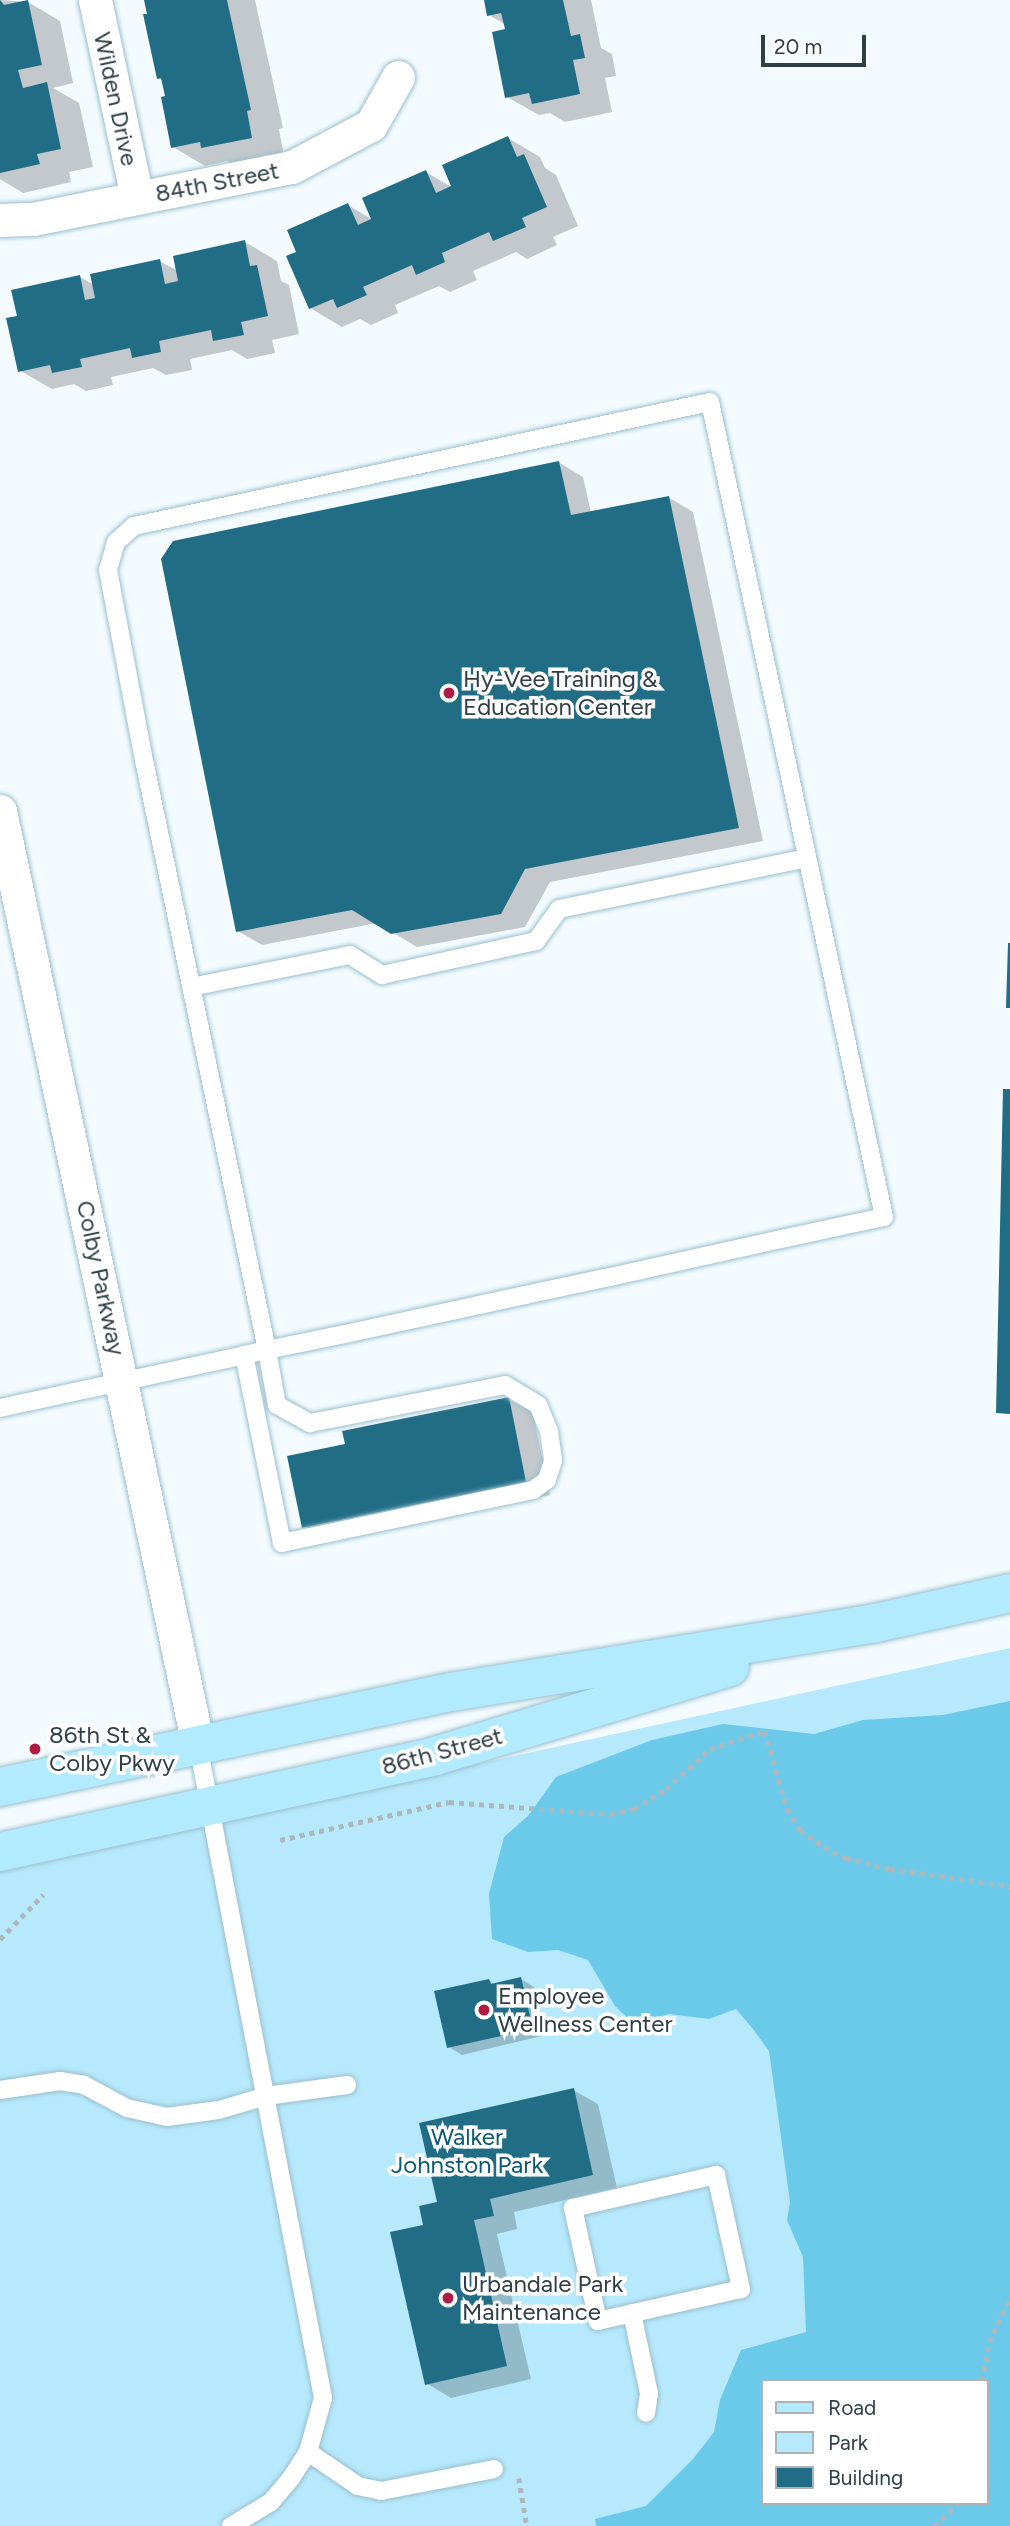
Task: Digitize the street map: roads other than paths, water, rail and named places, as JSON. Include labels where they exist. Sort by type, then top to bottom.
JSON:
[{"type":"main road","name":"86th Street","points":[[0,1787],[450,1692],[876,1623],[1010,1593]]},
{"type":"main road","name":"86th Street","points":[[0,1852],[435,1756],[876,1623]]},
{"type":"street","name":"Wilden Drive","points":[[94,0],[137,198]]},
{"type":"street","name":"84th Street","points":[[0,220],[33,219],[292,167],[371,125],[398,77]]},
{"type":"street","name":"Colby Parkway","points":[[0,811],[123,1381],[198,1745]]},
{"type":"lane","points":[[0,1408],[123,1381],[244,1355],[267,1350],[884,1217],[710,402],[135,526],[116,542],[108,570],[191,988],[267,1350],[277,1405],[310,1423],[505,1385],[538,1405],[549,1431],[553,1461],[547,1480],[533,1490],[282,1543],[244,1355]]},
{"type":"lane","points":[[191,988],[350,955],[382,975],[537,941],[559,909],[807,858]]},
{"type":"lane","points":[[198,1745],[320,2371],[323,2398],[308,2452],[271,2502],[231,2526]]},
{"type":"lane","points":[[0,2090],[60,2081],[84,2085],[127,2108],[167,2117],[219,2110],[266,2096],[347,2085]]},
{"type":"lane","points":[[716,2175],[741,2289],[632,2314],[598,2321],[573,2207],[716,2175]]},
{"type":"lane","points":[[632,2314],[649,2394],[646,2413]]},
{"type":"lane","points":[[308,2452],[358,2486],[382,2491],[494,2469]]},
{"type":"place","name":"Hy-Vee Training & Education Center","points":[[449,693]]},
{"type":"place","name":"86th St & Colby Pkwy","points":[[35,1749]]},
{"type":"place","name":"Employee Wellness Center","points":[[484,2010]]},
{"type":"place","name":"Urbandale Park Maintenance","points":[[448,2298]]},
{"type":"park label","name":"Walker Johnston Park","points":[[467,2151]]}]
